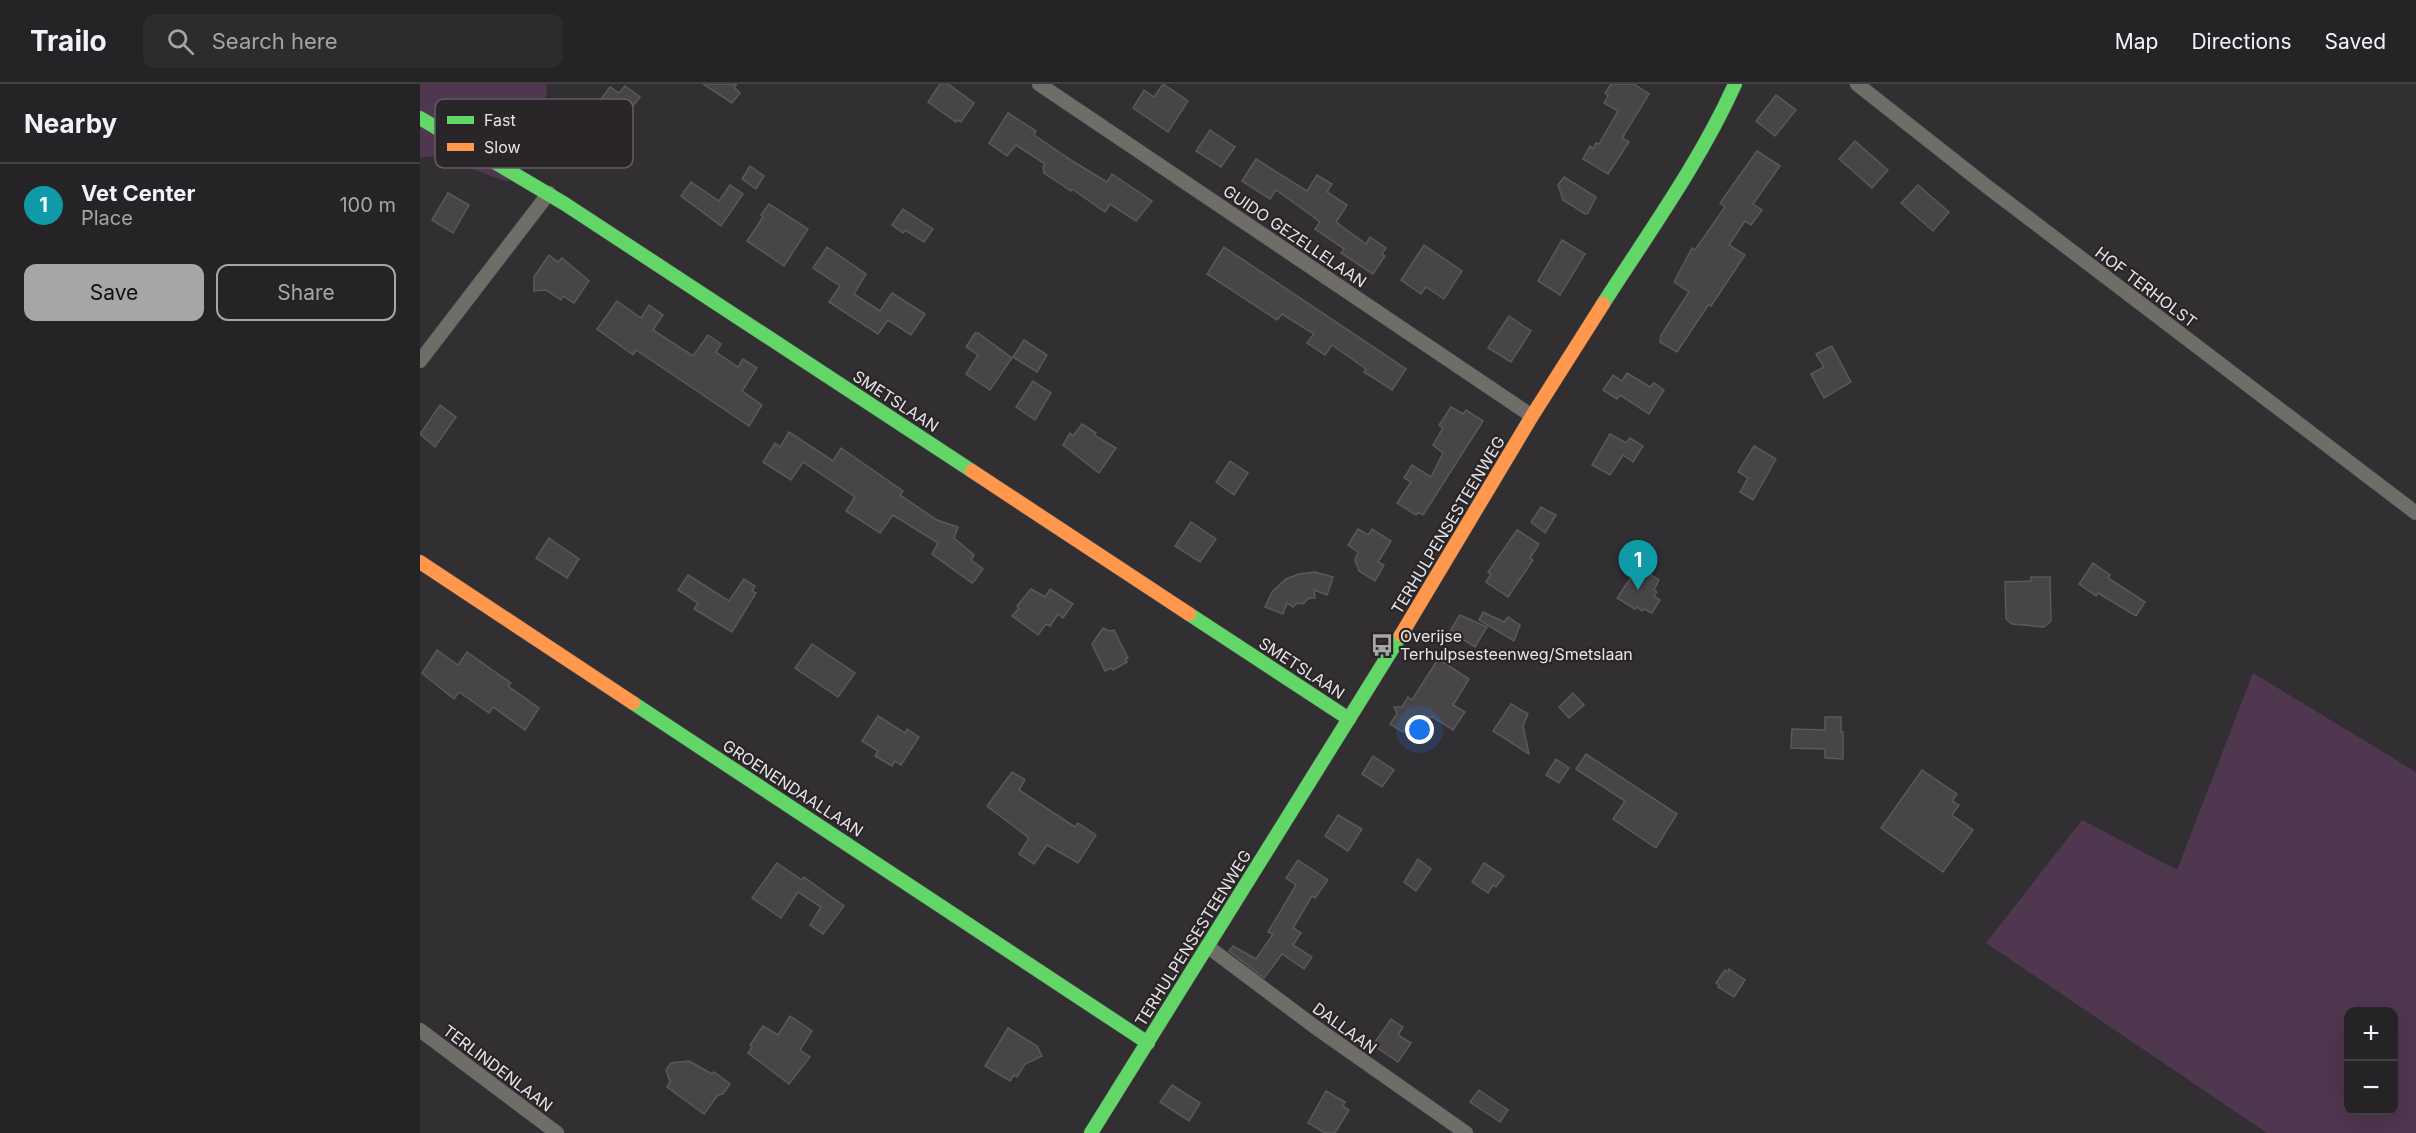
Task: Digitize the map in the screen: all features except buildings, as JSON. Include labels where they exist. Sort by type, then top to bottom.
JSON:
[{"type":"street","name":"GUIDO GEZELLELAAN","points":[[1039,84],[1532,416]]},
{"type":"street","name":"TERHULPENSESTEENWEG","points":[[1091,1133],[1438,576],[1532,416],[1700,151],[1720,117],[1735,84]]},
{"type":"street","name":"HOF TERHOLST","points":[[1857,84],[1985,185],[2416,513]]},
{"type":"street","name":"SMETSLAAN","points":[[420,118],[435,127]]},
{"type":"street","name":"SMETSLAAN","points":[[506,168],[549,193],[1349,719]]},
{"type":"street","points":[[420,361],[549,193]]},
{"type":"street","name":"GROENENDAALLAAN","points":[[420,562],[1148,1043]]},
{"type":"street","name":"DALLAAN","points":[[1208,946],[1315,1027],[1466,1133]]},
{"type":"street","name":"TERLINDENLAAN","points":[[420,1030],[557,1133]]},
{"type":"shaded area","points":[[420,84],[546,84],[547,93],[544,99],[435,99],[435,156],[420,158]]},
{"type":"shaded area","points":[[469,168],[514,168],[508,182]]},
{"type":"shaded area","points":[[2253,673],[2416,772],[2416,1133],[2267,1133],[1986,943],[2082,820],[2177,870]]},
{"type":"traffic: fast","points":[[1603,304],[1690,169],[1735,84]]},
{"type":"traffic: fast","points":[[420,118],[435,127]]},
{"type":"traffic: fast","points":[[504,168],[565,204],[972,471]]},
{"type":"traffic: fast","points":[[1189,614],[1349,719]]},
{"type":"traffic: fast","points":[[1091,1133],[1401,635]]},
{"type":"traffic: fast","points":[[633,703],[1148,1043]]},
{"type":"traffic: slow","points":[[1401,635],[1532,416],[1603,304]]},
{"type":"traffic: slow","points":[[972,471],[1189,614]]},
{"type":"traffic: slow","points":[[420,562],[633,703]]},
{"type":"place","name":"Vet Center","points":[[1638,590]]},
{"type":"place","name":"Overijse Terhulpsesteenweg/Smetslaan","points":[[1382,645]]}]
